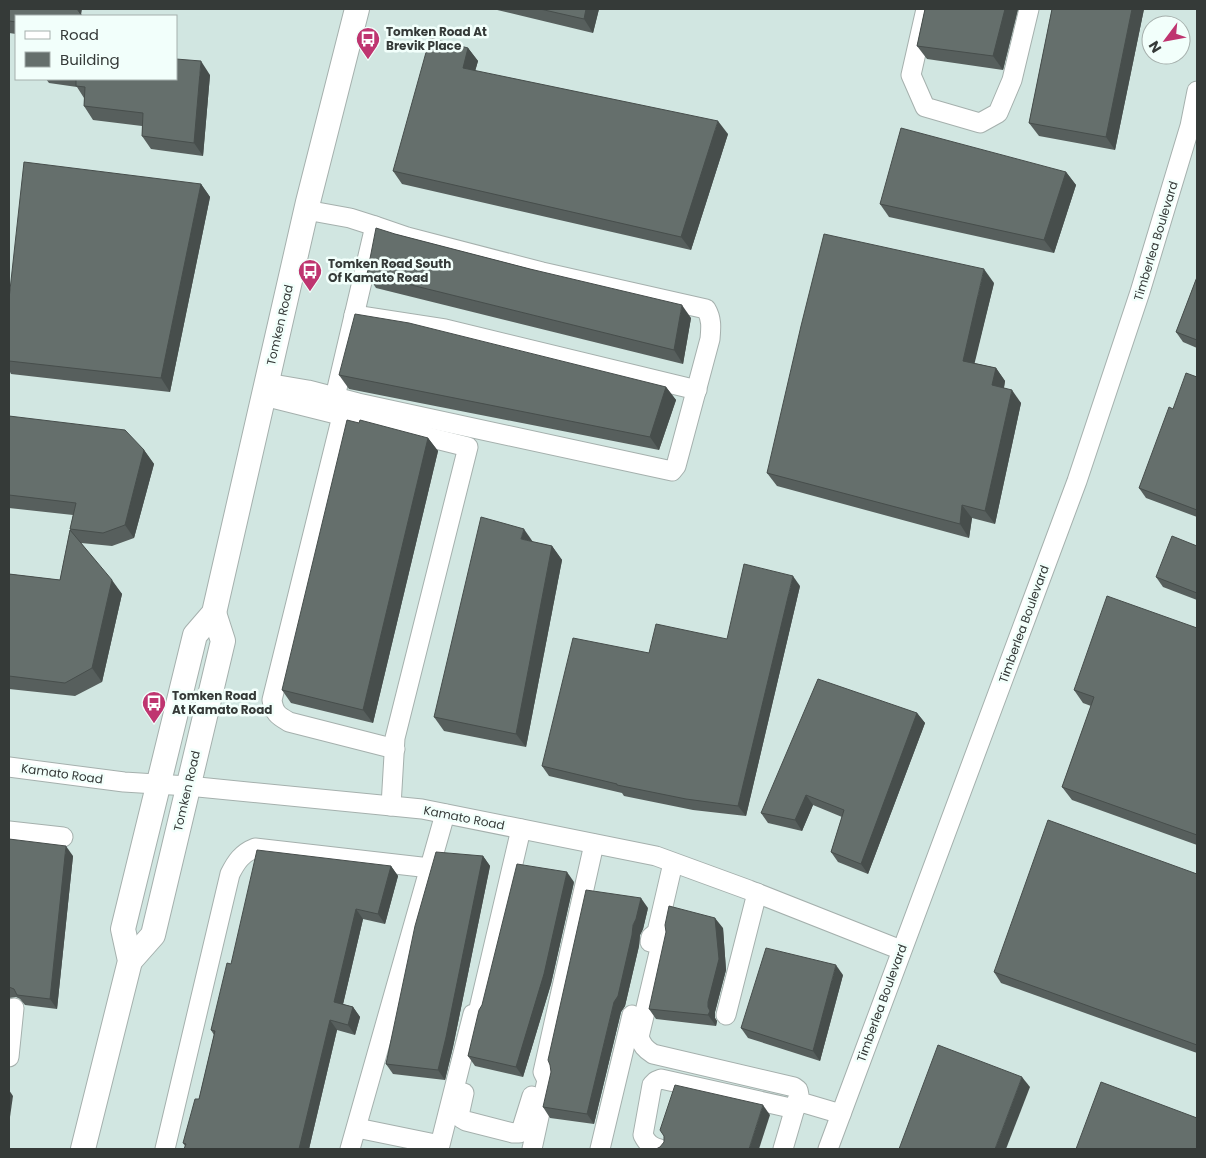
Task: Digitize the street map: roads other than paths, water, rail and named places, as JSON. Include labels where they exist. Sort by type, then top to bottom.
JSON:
[{"type":"main road","name":"Tomken Road","points":[[130,961],[122,929],[195,635],[214,613],[306,210],[357,9]]},
{"type":"main road","name":"Tomken Road","points":[[83,1149],[130,961],[153,935],[223,641],[214,613]]},
{"type":"street","points":[[926,9],[911,75],[925,107],[980,123],[998,113],[1012,80],[1029,9]]},
{"type":"street","name":"Timberlea Boulevard","points":[[828,1149],[1080,472],[1143,284],[1190,126],[1197,91]]},
{"type":"street","points":[[265,390],[308,390],[482,430],[672,470],[676,466],[710,340],[712,324],[706,310],[542,272],[407,236],[350,218],[306,210]]},
{"type":"street","points":[[335,397],[375,226]]},
{"type":"street","points":[[354,316],[445,329],[697,390]]},
{"type":"street","points":[[265,390],[342,416],[468,447],[398,729],[391,806]]},
{"type":"street","points":[[342,416],[272,700],[273,707],[278,716],[289,722],[395,749]]},
{"type":"street","name":"Kamato Road","points":[[9,767],[124,782],[188,786],[422,809],[656,856],[757,893],[901,950]]},
{"type":"street","points":[[350,1149],[445,814]]},
{"type":"street","points":[[521,829],[478,1013],[481,1016],[460,1110],[461,1118],[466,1121],[513,1134],[518,1133],[522,1128],[537,1078],[543,1072],[594,844]]},
{"type":"street","points":[[9,831],[63,838]]},
{"type":"street","points":[[166,1149],[230,874],[236,862],[247,852],[255,848],[430,868]]},
{"type":"street","points":[[600,1149],[651,937],[656,932],[673,863]]},
{"type":"street","points":[[726,1015],[757,893]]},
{"type":"street","points":[[656,932],[662,940],[639,1037],[641,1044],[653,1054],[794,1087],[798,1090],[799,1095],[783,1149]]},
{"type":"street","points":[[9,1057],[14,1008]]},
{"type":"street","points":[[357,1128],[440,1145],[473,1014],[478,1013]]},
{"type":"street","points":[[532,1149],[547,1080],[543,1072]]},
{"type":"street","points":[[660,1149],[652,1147],[643,1135],[652,1085],[661,1079],[841,1114]]},
{"type":"place","name":"Tomken Road At Brevik Place","points":[[368,60]]},
{"type":"place","name":"Tomken Road South Of Kamato Road","points":[[310,292]]},
{"type":"place","name":"Tomken Road At Kamato Road","points":[[154,724]]}]
